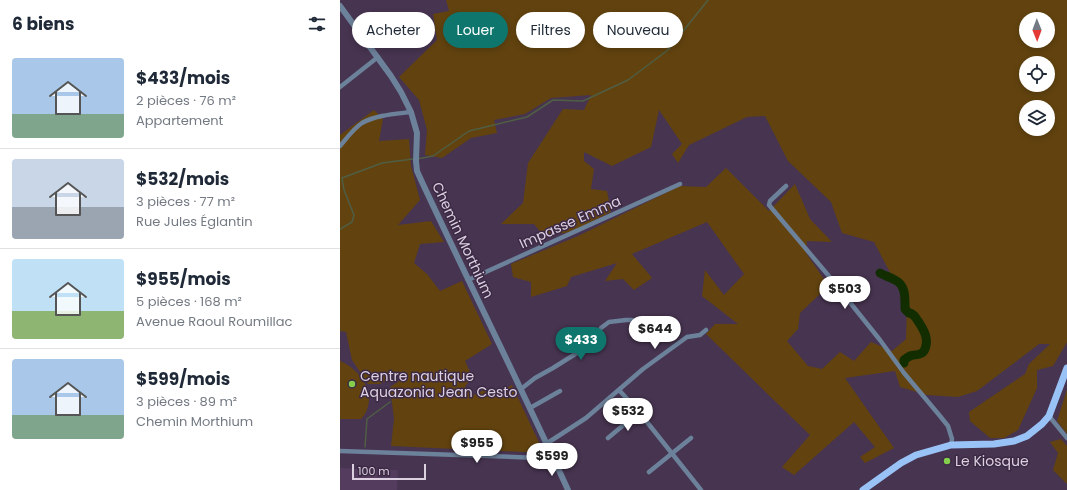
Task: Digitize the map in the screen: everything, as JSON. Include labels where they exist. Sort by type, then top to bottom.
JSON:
[{"type":"main road","points":[[868,489],[901,463],[916,455],[951,445],[994,444],[1014,441],[1027,436],[1042,424],[1049,416],[1067,368]]},
{"type":"street","name":"Chemin Morthium","points":[[340,6],[378,57],[401,92],[411,112],[417,133],[416,158],[422,182],[568,490]]},
{"type":"street","points":[[340,87],[378,57]]},
{"type":"street","points":[[340,146],[354,129],[362,123],[373,118],[411,112]]},
{"type":"street","name":"Impasse Emma","points":[[468,280],[680,184]]},
{"type":"street","points":[[786,186],[770,201],[769,205],[828,275],[880,340],[904,374],[948,426],[952,439],[951,445]]},
{"type":"street","points":[[588,346],[601,328],[609,322],[632,320]]},
{"type":"street","points":[[546,444],[586,418],[643,369],[687,337],[700,335],[706,330]]},
{"type":"street","points":[[521,389],[535,378],[600,340]]},
{"type":"street","points":[[619,390],[701,490]]},
{"type":"street","points":[[530,408],[560,392]]},
{"type":"street","points":[[608,438],[638,412]]},
{"type":"street","points":[[1049,416],[1067,438]]},
{"type":"street","points":[[649,472],[691,438]]},
{"type":"street","points":[[340,451],[538,458],[552,456]]},
{"type":"shaded area","points":[[446,0],[1067,0],[1067,342],[1053,366],[1037,370],[1037,388],[1018,430],[1004,438],[990,438],[970,421],[969,412],[1025,374],[1029,364],[1050,344],[1039,344],[977,391],[958,397],[927,395],[900,387],[895,371],[845,378],[894,448],[865,463],[860,457],[875,447],[854,422],[794,475],[782,467],[810,435],[706,334],[715,324],[738,324],[702,296],[705,270],[724,295],[744,274],[707,222],[632,254],[652,278],[634,290],[623,279],[605,281],[617,263],[571,277],[567,286],[531,297],[531,282],[513,277],[511,264],[578,236],[680,186],[706,187],[726,168],[769,211],[795,184],[810,219],[832,242],[807,241],[806,253],[837,298],[821,293],[800,313],[798,329],[787,341],[808,366],[822,369],[840,352],[854,361],[871,342],[892,351],[906,339],[907,305],[874,242],[842,233],[831,202],[788,161],[765,116],[747,117],[689,145],[678,163],[672,154],[682,144],[659,110],[651,147],[612,166],[584,152],[584,161],[594,169],[591,189],[607,191],[611,212],[571,232],[544,236],[534,224],[501,224],[523,203],[528,163],[563,109],[584,110],[591,95],[551,98],[525,114],[494,120],[497,133],[471,138],[442,158],[425,155],[427,130],[419,100],[399,77],[429,48],[435,48],[435,42],[437,40],[435,14],[443,12],[443,48],[508,48],[508,12],[444,12],[449,11]]},
{"type":"shaded area","points":[[374,110],[383,119],[379,141],[409,139],[411,166],[420,200],[398,225],[431,221],[444,242],[420,244],[414,263],[427,274],[440,291],[462,281],[492,344],[465,361],[472,376],[465,387],[474,395],[486,389],[494,394],[512,385],[544,453],[391,446],[394,419],[390,387],[404,378],[400,372],[380,384],[368,384],[352,360],[346,332],[340,331],[340,135]]},
{"type":"shaded area","name":"Centre nautique Aquazonia Jean Cesto","points":[[340,361],[353,369],[359,375],[367,389],[369,404],[364,416],[361,419],[340,419]]},
{"type":"shaded area","points":[[1067,389],[1067,434],[1057,421]]},
{"type":"shaded area","points":[[1061,439],[1067,446],[1067,484],[1053,470],[1058,453],[1050,442]]},
{"type":"shaded area","points":[[340,468],[398,470],[397,490],[340,490]]},
{"type":"waterway","points":[[417,159],[433,156],[469,131],[527,117],[553,100],[583,101],[628,80],[668,50],[708,0]]},
{"type":"waterway","points":[[340,229],[352,222],[354,215],[344,190],[342,178],[382,163],[413,159]]},
{"type":"waterway","points":[[880,273],[899,282],[904,292],[905,309],[915,316],[926,335],[926,347],[924,351],[921,354],[912,355],[904,360],[904,363]]},
{"type":"waterway","points":[[365,447],[367,419],[390,402]]},
{"type":"place","name":"Centre nautique Aquazonia Jean Cesto","points":[[352,384]]},
{"type":"place","name":"Le Kiosque","points":[[947,461]]}]
